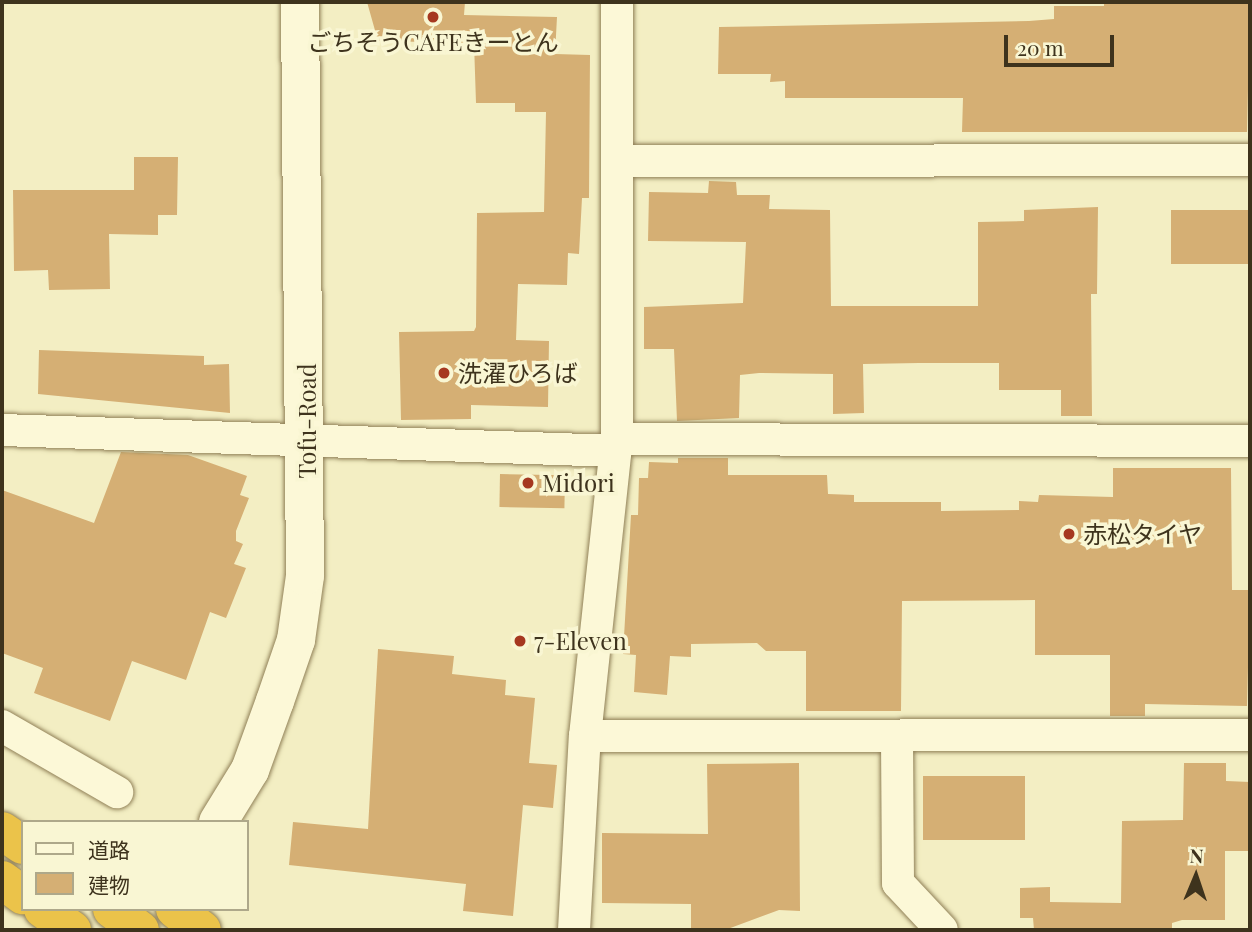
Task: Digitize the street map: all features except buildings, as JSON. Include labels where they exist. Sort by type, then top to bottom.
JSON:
[{"type":"highway","points":[[2,821],[21,827]]},
{"type":"highway","points":[[2,831],[21,844]]},
{"type":"highway","points":[[2,880],[21,894]]},
{"type":"highway","points":[[46,911],[72,930]]},
{"type":"highway","points":[[114,911],[142,930]]},
{"type":"highway","points":[[178,911],[202,930]]},
{"type":"street","name":"Tofu-Road","points":[[219,820],[250,770],[296,640],[305,576],[308,438],[300,2]]},
{"type":"street","points":[[574,930],[585,736],[617,445],[617,2]]},
{"type":"street","points":[[618,161],[1250,160]]},
{"type":"street","points":[[2,430],[617,445],[1250,442]]},
{"type":"street","points":[[2,726],[117,792]]},
{"type":"street","points":[[585,736],[897,739],[1250,734]]},
{"type":"street","points":[[897,739],[898,883],[942,930]]},
{"type":"street","points":[[142,930],[157,911]]},
{"type":"place","name":"ごちそうCAFEきーとん","points":[[433,17]]},
{"type":"place","name":"洗濯ひろば","points":[[444,373]]},
{"type":"place","name":"Midori","points":[[528,483]]},
{"type":"place","name":"赤松タイヤ","points":[[1069,534]]},
{"type":"place","name":"7-Eleven","points":[[520,641]]}]
